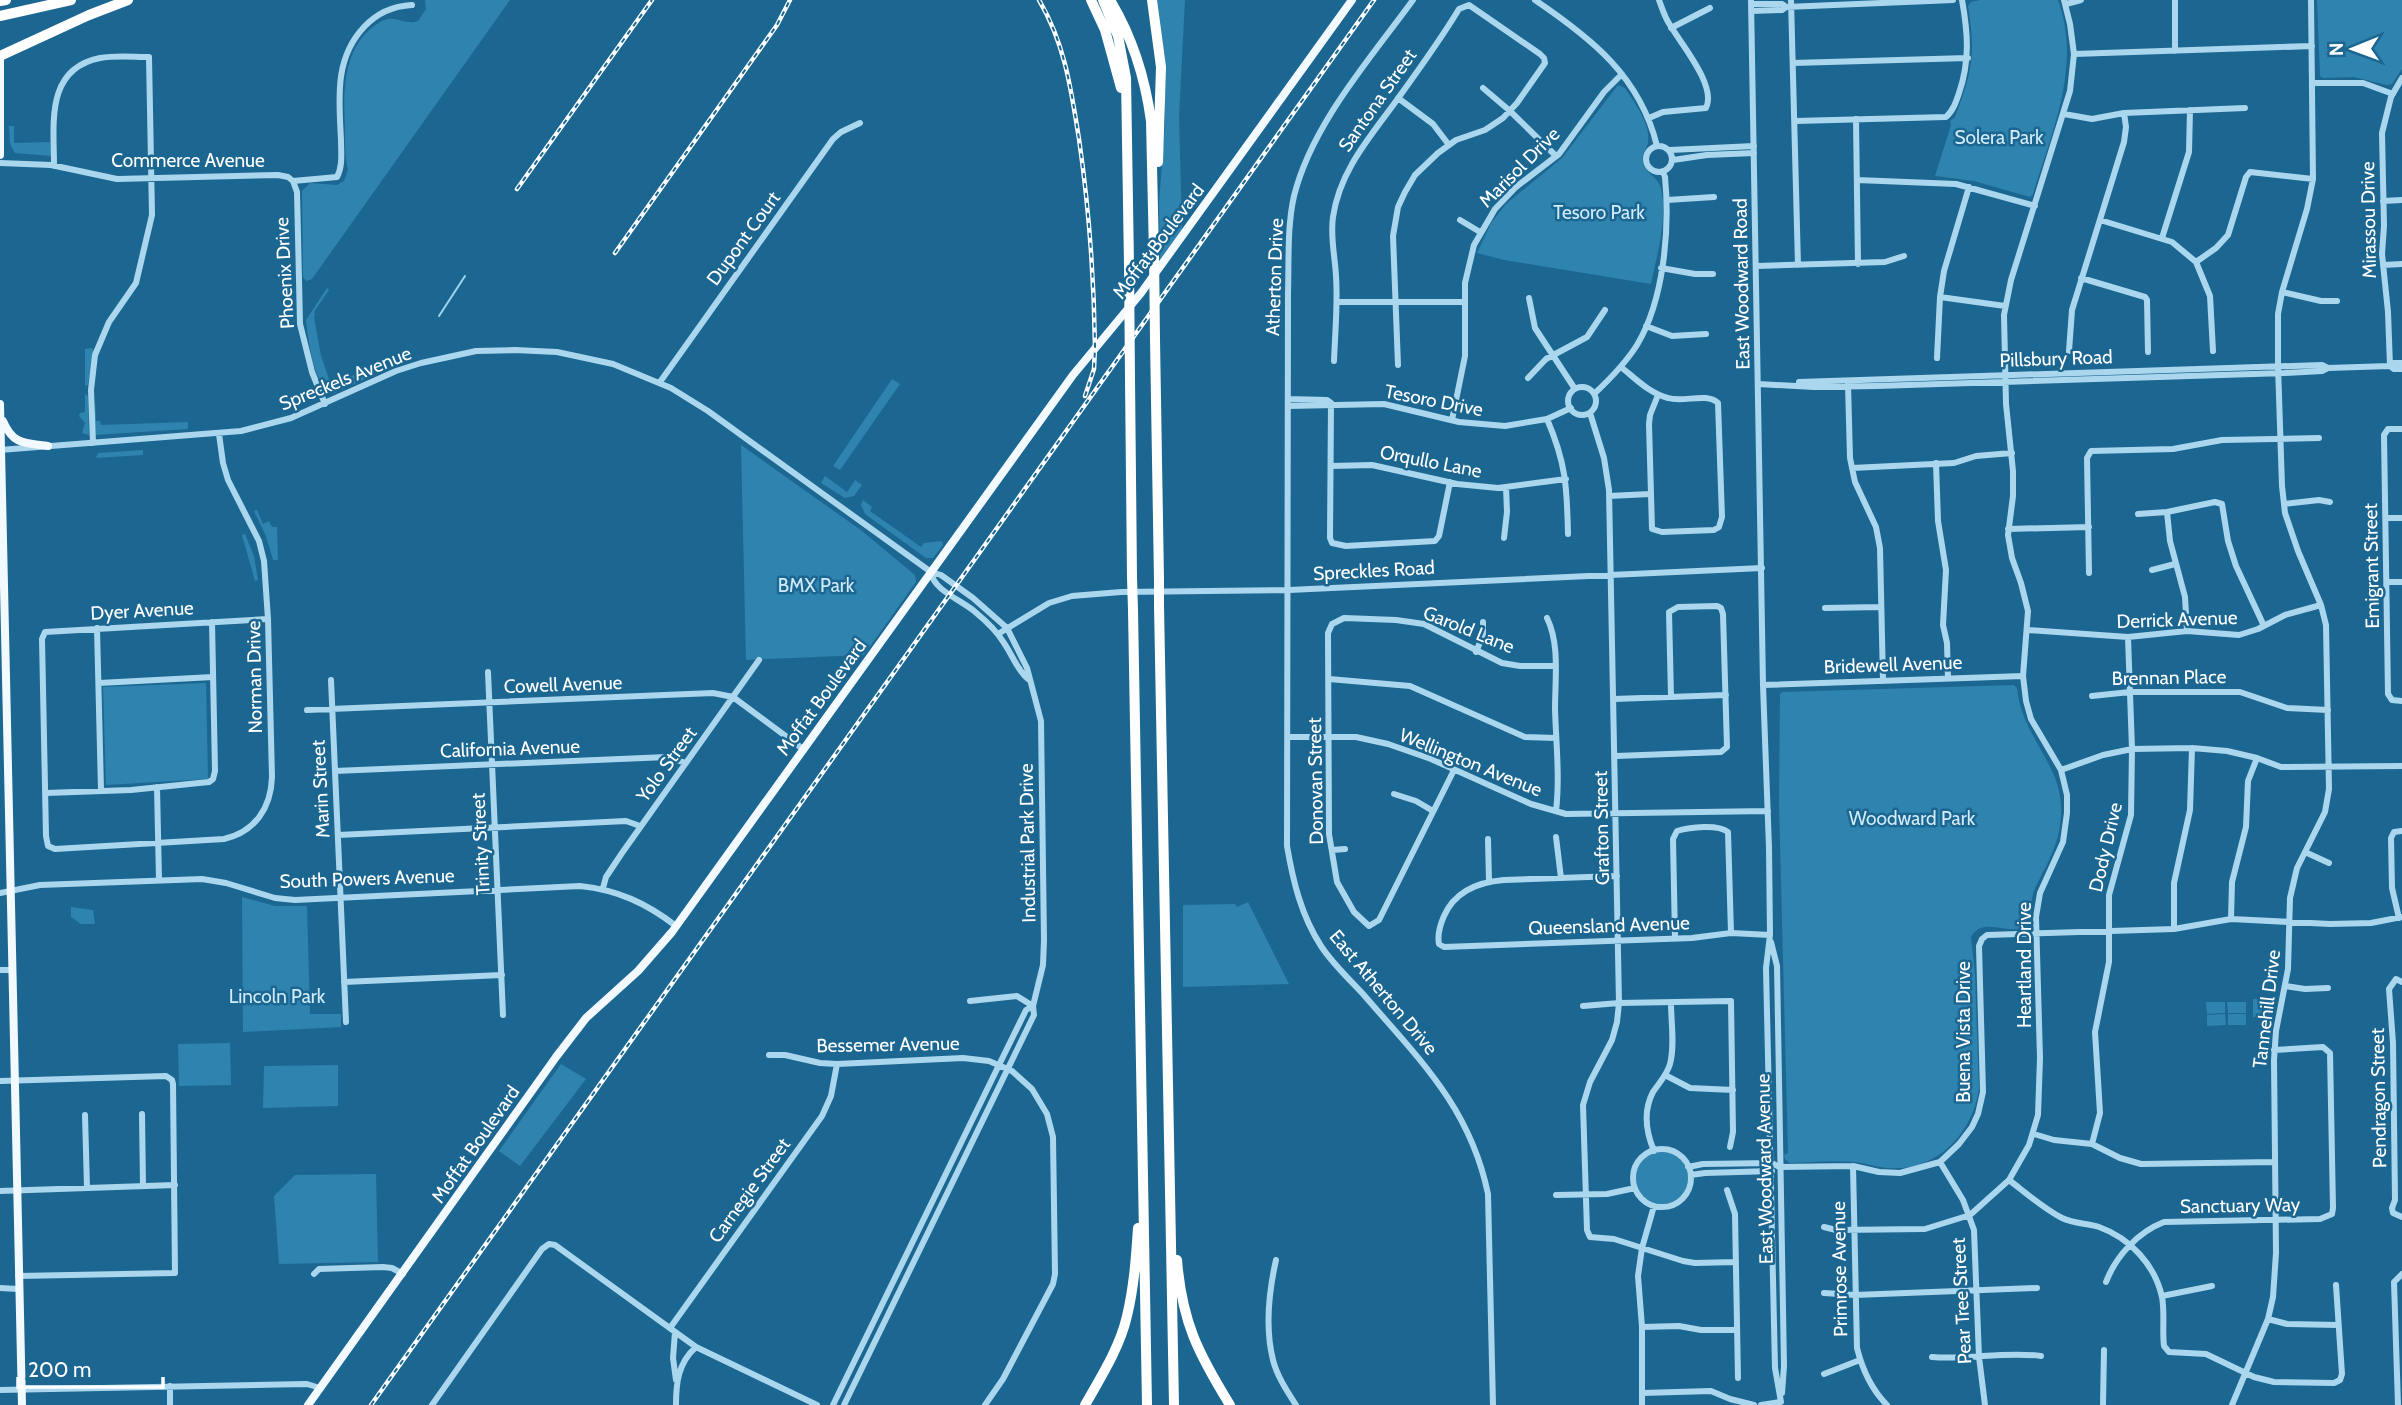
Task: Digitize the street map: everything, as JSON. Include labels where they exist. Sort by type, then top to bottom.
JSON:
[{"type":"highway","points":[[0,1],[6,0]]},
{"type":"highway","points":[[0,16],[71,0]]},
{"type":"highway","points":[[0,57],[89,15],[128,0]]},
{"type":"highway","points":[[1091,0],[1118,70],[1125,118]]},
{"type":"highway","points":[[1103,0],[1118,36],[1126,78],[1147,1405]]},
{"type":"highway","points":[[1110,0],[1138,57],[1146,89],[1154,208],[1174,1405]]},
{"type":"highway","points":[[1152,0],[1161,82],[1154,208]]},
{"type":"highway","points":[[1085,1405],[1119,1341],[1127,1318],[1135,1274],[1139,1209],[1143,1190]]},
{"type":"highway","points":[[1170,1226],[1176,1245],[1181,1295],[1190,1330],[1204,1363],[1230,1405]]},
{"type":"main road","name":"Moffat Boulevard","points":[[309,1405],[556,1057],[586,1018],[638,971],[676,926],[1073,375],[1141,292],[1352,0]]},
{"type":"main road","points":[[0,57],[0,155]]},
{"type":"main road","points":[[0,404],[4,712],[22,1405]]},
{"type":"main road","points":[[0,414],[14,439],[48,446]]},
{"type":"street","name":"Atherton Drive","points":[[1289,590],[1291,215],[1300,176],[1320,131],[1413,0]]},
{"type":"street","points":[[1649,118],[1663,112],[1708,106],[1707,88],[1671,27],[1659,0]]},
{"type":"street","points":[[1751,5],[1782,10],[1790,4],[1953,0]]},
{"type":"street","points":[[1796,121],[1946,117],[1951,113],[1956,100],[1968,58],[1962,0]]},
{"type":"street","points":[[2065,2],[2081,0]]},
{"type":"street","points":[[2175,0],[2175,51]]},
{"type":"street","name":"Tannehill Drive","points":[[2232,1405],[2268,1319],[2275,1272],[2274,1050],[2290,947],[2290,898],[2293,879],[2325,812],[2329,789],[2326,625],[2321,605],[2292,537],[2284,504],[2278,369],[2278,314],[2282,292],[2307,209],[2313,179],[2311,0]]},
{"type":"street","points":[[1540,1],[1589,39],[1622,74],[1641,101],[1657,146]]},
{"type":"street","name":"Heartland Drive","points":[[1824,1227],[1836,1230],[1925,1229],[1970,1215],[2009,1180],[2022,1161],[2034,1134],[2040,1096],[2036,934],[2040,893],[2060,852],[2066,830],[2067,795],[2061,770],[2028,711],[2023,676],[2028,611],[2011,558],[2008,529],[2013,496],[2005,306],[2072,81],[2074,54],[2065,2]]},
{"type":"street","points":[[1790,4],[1796,121],[1798,265]]},
{"type":"street","name":"Commerce Avenue","points":[[0,163],[36,163],[117,179],[278,175],[293,181],[337,177],[341,160],[340,73],[349,46],[367,24],[380,14],[402,5],[412,5]]},
{"type":"street","name":"Santona Street","points":[[1334,361],[1337,302],[1332,241],[1338,196],[1349,168],[1365,142],[1462,6],[1469,5],[1479,10],[1544,58],[1544,68],[1510,111]]},
{"type":"street","name":"East Woodward Road","points":[[1751,5],[1762,568]]},
{"type":"street","points":[[1671,27],[1710,8]]},
{"type":"street","points":[[2074,54],[2312,46]]},
{"type":"street","points":[[54,166],[54,105],[61,85],[75,69],[87,62],[100,58],[149,57],[152,215],[136,283],[109,321],[95,355],[91,390],[93,443]]},
{"type":"street","points":[[1793,63],[1968,58]]},
{"type":"street","name":"Marisol Drive","points":[[1452,420],[1465,356],[1468,267],[1480,232],[1495,209],[1516,187],[1556,156],[1604,92],[1622,74]]},
{"type":"street","name":"Mirassou Drive","points":[[2390,366],[2388,312],[2382,265],[2382,133],[2393,94],[2402,78]]},
{"type":"street","points":[[2313,83],[2363,83],[2393,94]]},
{"type":"street","points":[[1483,88],[1556,156]]},
{"type":"street","points":[[1398,98],[1433,124],[1449,145]]},
{"type":"street","points":[[2064,114],[2092,119],[2124,113],[2245,108]]},
{"type":"street","points":[[2162,238],[2189,152],[2190,110]]},
{"type":"street","points":[[1398,365],[1393,236],[1398,207],[1415,174],[1449,145],[1485,130],[1510,111]]},
{"type":"street","points":[[2069,351],[2072,310],[2124,142],[2124,113]]},
{"type":"street","points":[[1856,119],[1858,264]]},
{"type":"street","name":"Dupont Court","points":[[660,382],[833,139],[860,123]]},
{"type":"street","points":[[1670,150],[1670,167],[1663,172],[1650,169],[1646,162],[1649,150],[1657,146],[1670,150],[1754,149]]},
{"type":"street","points":[[1672,160],[1754,149]]},
{"type":"street","points":[[1594,394],[1621,367],[1646,326],[1661,268],[1668,219],[1663,172]]},
{"type":"street","points":[[2196,262],[2216,248],[2228,235],[2246,177],[2250,172],[2313,179]]},
{"type":"street","points":[[1857,180],[1892,180],[1969,187],[2035,206]]},
{"type":"street","name":"Phoenix Drive","points":[[293,181],[296,192],[300,324],[312,372],[325,404]]},
{"type":"street","points":[[1937,358],[1944,271],[1969,187]]},
{"type":"street","points":[[1667,200],[1714,197]]},
{"type":"street","points":[[2383,201],[2402,200]]},
{"type":"street","points":[[2099,219],[2162,238],[2179,247],[2196,262],[2210,296],[2213,351]]},
{"type":"street","points":[[1460,220],[1480,232]]},
{"type":"street","points":[[1757,266],[1858,264],[1885,262],[1904,256]]},
{"type":"street","points":[[2382,265],[2402,264]]},
{"type":"street","points":[[1661,268],[1713,274]]},
{"type":"street","points":[[2081,278],[2145,297],[2148,352]]},
{"type":"street","points":[[2282,292],[2321,301],[2337,301]]},
{"type":"street","points":[[1940,297],[2005,306]]},
{"type":"street","points":[[1529,298],[1533,322],[1575,389]]},
{"type":"street","points":[[1337,302],[1465,302]]},
{"type":"street","points":[[1528,378],[1553,355],[1587,337],[1605,310]]},
{"type":"street","points":[[1646,326],[1672,336],[1706,334]]},
{"type":"street","name":"Spreckels Avenue","points":[[1,450],[219,434],[266,426],[421,363],[476,351],[557,352],[624,367],[660,382],[708,411],[932,572]]},
{"type":"street","name":"Pillsbury Road","points":[[1758,384],[1814,387],[1848,383],[2278,369],[2322,371],[2328,368],[2390,366],[2402,363]]},
{"type":"street","name":"Pillsbury Road","points":[[2390,366],[2402,369]]},
{"type":"street","points":[[1621,367],[1658,395],[1671,399],[1715,400],[1718,408],[1722,517],[1719,527],[1714,530],[1656,531],[1651,525],[1649,424],[1658,395]]},
{"type":"street","points":[[1848,383],[1852,468],[1858,489],[1877,527],[1880,548],[1883,681]]},
{"type":"street","points":[[1586,388],[1594,394],[1596,404],[1590,413],[1579,415],[1571,408],[1569,398],[1575,389],[1586,388]]},
{"type":"street","name":"Tesoro Drive","points":[[1288,402],[1327,405],[1384,404],[1483,426],[1505,426],[1547,419],[1571,408]]},
{"type":"street","points":[[1331,403],[1332,543],[1346,546],[1428,543],[1438,539],[1450,482]]},
{"type":"street","name":"Grafton Street","points":[[1590,413],[1604,458],[1609,496],[1619,1003],[1612,1040],[1590,1082],[1583,1105],[1587,1230],[1590,1237],[1614,1239],[1642,1248]]},
{"type":"street","points":[[1547,419],[1564,466],[1568,534]]},
{"type":"street","name":"Emigrant Street","points":[[2402,429],[2391,428],[2385,432],[2388,691],[2391,699],[2402,701]]},
{"type":"street","name":"Norman Drive","points":[[46,793],[47,842],[48,846],[55,849],[224,839],[252,827],[266,807],[272,777],[264,561],[258,541],[228,480],[219,434]]},
{"type":"street","points":[[2089,573],[2087,458],[2091,451],[2173,449],[2222,440],[2319,438]]},
{"type":"street","points":[[1852,468],[1954,463],[1964,458],[1990,453],[2012,453]]},
{"type":"street","points":[[1936,464],[1938,521],[1946,570],[1943,625],[1947,643],[1948,678]]},
{"type":"street","name":"Orqullo Lane","points":[[1331,466],[1380,466],[1476,487],[1506,487],[1566,479]]},
{"type":"street","points":[[1504,538],[1506,487]]},
{"type":"street","points":[[1609,496],[1650,494]]},
{"type":"street","points":[[2284,504],[2319,500],[2330,502]]},
{"type":"street","points":[[2138,514],[2167,512],[2215,502],[2222,504],[2232,554],[2264,626]]},
{"type":"street","points":[[2167,512],[2175,564],[2185,597],[2188,631]]},
{"type":"street","points":[[2386,518],[2402,518]]},
{"type":"street","points":[[2008,529],[2089,527]]},
{"type":"street","points":[[2152,570],[2175,564]]},
{"type":"street","name":"Spreckles Road","points":[[998,634],[1049,603],[1072,596],[1158,590],[1289,590],[1762,568]]},
{"type":"street","name":"East Woodward Avenue","points":[[1762,568],[1770,935],[1766,968],[1775,1368],[1781,1404]]},
{"type":"street","name":"Industrial Park Drive","points":[[844,1405],[1034,1014],[1033,1006],[1042,965],[1044,940],[1041,721],[1027,668],[1007,628],[973,598],[941,575],[932,572]]},
{"type":"street","name":"Industrial Park Drive","points":[[932,572],[935,583],[974,611],[998,634],[1020,672],[1029,680]]},
{"type":"street","points":[[2387,582],[2402,582]]},
{"type":"street","name":"East Atherton Drive","points":[[1289,590],[1287,846],[1293,882],[1307,919],[1322,947],[1439,1082],[1464,1123],[1482,1167],[1488,1194],[1493,1405]]},
{"type":"street","name":"Derrick Avenue","points":[[2028,631],[2128,637],[2188,631],[2239,635],[2284,615],[2321,605]]},
{"type":"street","points":[[1616,756],[1721,752],[1727,747],[1721,608],[1678,607],[1672,608],[1668,614],[1671,697]]},
{"type":"street","points":[[1825,608],[1881,607]]},
{"type":"street","name":"Garold Lane","points":[[1332,624],[1344,618],[1424,624],[1507,665],[1555,666]]},
{"type":"street","points":[[1547,618],[1553,636],[1555,666],[1558,783],[1556,811]]},
{"type":"street","name":"Dyer Avenue","points":[[46,793],[42,639],[46,632],[268,619]]},
{"type":"street","points":[[46,793],[157,787],[209,782],[213,779],[212,622]]},
{"type":"street","points":[[1476,652],[1483,635],[1483,622]]},
{"type":"street","name":"Donovan Street","points":[[1332,624],[1328,634],[1329,834],[1337,882],[1346,901],[1369,926],[1379,920],[1433,811]]},
{"type":"street","points":[[97,628],[101,790]]},
{"type":"street","name":"Dody Drive","points":[[2092,1144],[2100,1114],[2095,1032],[2109,962],[2110,883],[2131,815],[2128,637]]},
{"type":"street","name":"Yolo Street","points":[[603,888],[606,877],[640,826],[759,660]]},
{"type":"street","name":"Trinity Street","points":[[488,672],[503,1015]]},
{"type":"street","name":"Bridewell Avenue","points":[[1763,685],[2023,676]]},
{"type":"street","points":[[99,683],[213,677]]},
{"type":"street","points":[[1329,679],[1410,686],[1525,737],[1556,738]]},
{"type":"street","name":"Marin Street","points":[[331,680],[346,1022]]},
{"type":"street","name":"Brennan Place","points":[[2092,696],[2130,692],[2240,692],[2287,708],[2328,710]]},
{"type":"street","name":"Cowell Avenue","points":[[307,710],[713,693],[733,697]]},
{"type":"street","points":[[1614,699],[1726,695]]},
{"type":"street","points":[[733,697],[803,749]]},
{"type":"street","name":"Wellington Avenue","points":[[1288,737],[1356,737],[1388,744],[1431,759],[1531,804],[1556,811],[1582,815],[1768,811]]},
{"type":"street","points":[[2061,770],[2103,755],[2132,750],[2192,748],[2227,751],[2281,767],[2402,765]]},
{"type":"street","points":[[2174,929],[2174,883],[2188,820],[2192,748]]},
{"type":"street","name":"California Avenue","points":[[335,771],[667,757],[686,763]]},
{"type":"street","points":[[2231,919],[2232,882],[2246,827],[2248,782],[2258,758]]},
{"type":"street","points":[[1394,794],[1416,801],[1433,811],[1454,770]]},
{"type":"street","points":[[157,787],[159,880]]},
{"type":"street","points":[[338,835],[626,821],[640,826]]},
{"type":"street","points":[[1675,938],[1673,839],[1677,831],[1683,829],[1718,828],[1728,832],[1731,933]]},
{"type":"street","points":[[2398,832],[2391,838],[2392,888],[2400,917]]},
{"type":"street","points":[[1556,837],[1560,878]]},
{"type":"street","points":[[1488,839],[1489,881],[1617,876]]},
{"type":"street","points":[[1332,850],[1345,849]]},
{"type":"street","points":[[2305,852],[2329,863]]},
{"type":"street","name":"South Powers Avenue","points":[[0,893],[40,885],[159,880],[210,880],[284,899],[580,886],[603,888],[642,902],[676,926]]},
{"type":"street","name":"Queensland Avenue","points":[[1489,881],[1469,888],[1454,900],[1441,923],[1438,939],[1442,946],[1692,939],[1731,933],[1770,935]]},
{"type":"street","name":"Buena Vista Drive","points":[[1779,1167],[1853,1166],[1879,1172],[1915,1171],[1940,1162],[1968,1133],[1981,1104],[1983,1071],[1980,942],[1987,935],[2174,929],[2231,919],[2371,923],[2400,917]]},
{"type":"street","name":"East Woodward Avenue","points":[[1770,935],[1777,966],[1784,1366],[1781,1404]]},
{"type":"street","points":[[0,971],[12,970]]},
{"type":"street","points":[[344,982],[502,975]]},
{"type":"street","name":"Pendragon Street","points":[[2402,982],[2396,979],[2389,989],[2393,1043],[2393,1213],[2402,1217]]},
{"type":"street","points":[[2285,986],[2328,988]]},
{"type":"street","points":[[970,1001],[1017,996],[1033,1006]]},
{"type":"street","points":[[1583,1006],[1731,1001],[1733,1132],[1730,1147]]},
{"type":"street","points":[[1654,1151],[1648,1138],[1647,1114],[1653,1093],[1670,1063],[1671,1003]]},
{"type":"street","name":"Industrial Park Drive","points":[[834,1405],[1026,1010],[1033,1006]]},
{"type":"street","points":[[2393,1043],[2402,1043]]},
{"type":"street","name":"Sanctuary Way","points":[[2106,1282],[2111,1269],[2130,1245],[2147,1230],[2164,1222],[2320,1219],[2330,1216],[2333,1208],[2331,1057],[2328,1050],[2323,1048],[2274,1050]]},
{"type":"street","name":"Bessemer Avenue","points":[[769,1055],[837,1064],[973,1058],[1007,1068]]},
{"type":"street","name":"Carnegie Street","points":[[672,1330],[822,1116],[831,1096],[837,1064]]},
{"type":"street","points":[[985,1405],[1003,1379],[1048,1297],[1055,1274],[1053,1132],[1040,1098],[1007,1068]]},
{"type":"street","points":[[1665,1075],[1701,1090],[1733,1090]]},
{"type":"street","points":[[0,1081],[166,1076],[172,1080],[173,1089],[175,1273],[18,1276]]},
{"type":"street","points":[[142,1114],[143,1186]]},
{"type":"street","points":[[85,1115],[87,1188]]},
{"type":"street","points":[[2034,1134],[2054,1140],[2092,1144],[2120,1158],[2141,1164],[2275,1162]]},
{"type":"street","points":[[1662,1149],[1677,1153],[1688,1167],[1691,1175],[1690,1186],[1682,1199],[1670,1206],[1654,1206],[1643,1200],[1635,1188],[1633,1177],[1637,1164],[1642,1157],[1654,1151],[1662,1149]]},
{"type":"street","name":"Pear Tree Street","points":[[1940,1162],[1970,1215],[1976,1242],[1979,1357],[1985,1405]]},
{"type":"street","points":[[1688,1167],[1703,1164],[1772,1163],[1779,1167],[1772,1172],[1691,1175]]},
{"type":"street","name":"Primrose Avenue","points":[[1853,1166],[1857,1348],[1860,1360],[1878,1395],[1887,1405]]},
{"type":"street","points":[[2009,1180],[2062,1218],[2099,1227],[2123,1238],[2130,1245],[2148,1265],[2162,1296],[2163,1337],[2165,1349],[2169,1352],[2206,1354],[2246,1373],[2274,1382],[2334,1383],[2340,1380],[2342,1374],[2336,1285]]},
{"type":"street","points":[[0,1191],[175,1185]]},
{"type":"street","points":[[1556,1195],[1607,1194],[1635,1188]]},
{"type":"street","points":[[1727,1190],[1735,1214],[1738,1378]]},
{"type":"street","points":[[1642,1405],[1639,1276],[1642,1248],[1654,1206]]},
{"type":"street","points":[[432,1405],[542,1249],[549,1244],[696,1348],[817,1405]]},
{"type":"street","points":[[1642,1248],[1695,1264],[1736,1262]]},
{"type":"street","points":[[1276,1260],[1269,1289],[1271,1351],[1276,1369],[1296,1405]]},
{"type":"street","points":[[314,1274],[319,1269],[380,1267],[392,1268],[403,1274]]},
{"type":"street","points":[[2398,1405],[2399,1336],[2394,1282],[2400,1275]]},
{"type":"street","points":[[2162,1296],[2212,1286]]},
{"type":"street","points":[[0,1288],[18,1289]]},
{"type":"street","points":[[1824,1293],[1854,1295],[2037,1288]]},
{"type":"street","points":[[886,1298],[894,1303]]},
{"type":"street","points":[[2268,1319],[2287,1324],[2338,1325]]},
{"type":"street","points":[[1642,1327],[1679,1326],[1701,1330],[1737,1330]]},
{"type":"street","points":[[672,1330],[677,1405]]},
{"type":"street","points":[[867,1337],[875,1342]]},
{"type":"street","points":[[676,1380],[685,1360],[696,1348]]},
{"type":"street","points":[[2103,1405],[2104,1350]]},
{"type":"street","points":[[1932,1357],[2024,1354],[2041,1356]]},
{"type":"street","points":[[1824,1374],[1860,1360]]},
{"type":"street","points":[[0,1390],[307,1384],[320,1388]]},
{"type":"street","points":[[170,1386],[170,1405]]},
{"type":"street","points":[[1642,1393],[1711,1391],[1740,1404],[1754,1405]]},
{"type":"street","points":[[1761,1405],[1781,1404]]},
{"type":"green space","points":[[425,0],[510,0],[312,279],[306,281],[303,277],[302,191],[310,183],[337,185],[344,181],[348,170],[344,97],[353,54],[359,41],[382,21],[418,21],[426,9]]},
{"type":"green space","points":[[1156,0],[1185,0],[1179,116],[1182,229],[1160,259],[1159,203],[1165,85]]},
{"type":"green space","name":"Solera Park","points":[[2058,0],[2065,25],[2066,74],[2062,98],[2030,197],[1974,181],[1935,176],[1950,121],[1955,117],[1969,75],[1972,37],[1968,6],[1971,2]]},
{"type":"green space","points":[[2317,0],[2402,0],[2402,69],[2392,84],[2354,77],[2320,76]]},
{"type":"green space","name":"Tesoro Park","points":[[1618,85],[1625,88],[1647,128],[1643,162],[1661,188],[1663,200],[1659,249],[1651,284],[1504,260],[1477,253],[1491,223],[1506,204],[1562,158]]},
{"type":"green space","points":[[9,126],[14,126],[14,143],[50,142],[51,156],[15,153],[10,144]]},
{"type":"green space","points":[[327,288],[329,290],[314,312],[314,317],[321,356],[331,385],[365,370],[367,376],[332,394],[326,390],[316,373],[306,320]]},
{"type":"green space","points":[[92,348],[94,351],[88,385],[85,386],[85,349]]},
{"type":"green space","points":[[892,379],[900,384],[840,470],[833,466]]},
{"type":"green space","points":[[85,394],[88,396],[89,435],[82,433],[85,423],[79,416],[85,412]]},
{"type":"green space","points":[[96,397],[96,421],[100,421],[101,425],[188,422],[188,429],[94,435]]},
{"type":"green space","name":"BMX Park","points":[[741,445],[862,531],[915,575],[916,582],[864,655],[746,660]]},
{"type":"green space","points":[[143,450],[143,455],[96,458],[98,453]]},
{"type":"green space","points":[[825,476],[847,492],[855,480],[862,485],[854,496],[845,498],[821,483]]},
{"type":"green space","points":[[863,500],[872,507],[870,511],[921,547],[924,543],[942,541],[943,545],[933,558],[926,558],[865,514],[861,505]]},
{"type":"green space","points":[[257,510],[263,524],[269,521],[272,527],[277,527],[278,560],[273,560],[266,536],[254,511]]},
{"type":"green space","points":[[245,534],[254,556],[258,580],[255,581],[242,535]]},
{"type":"green space","points":[[206,683],[208,779],[106,785],[103,687]]},
{"type":"green space","name":"Woodward Park","points":[[2014,685],[2026,721],[2056,782],[2061,805],[2060,827],[2054,849],[2033,894],[2029,926],[2022,929],[1982,928],[1971,937],[1979,1089],[1969,1121],[1949,1147],[1936,1157],[1905,1168],[1887,1168],[1847,1161],[1790,1163],[1784,1155],[1788,1153],[1779,804],[1780,694]]},
{"type":"green space","name":"Lincoln Park","points":[[242,897],[275,906],[307,906],[310,1014],[341,1014],[341,1027],[243,1032]]},
{"type":"green space","points":[[1248,902],[1289,984],[1183,987],[1183,905],[1235,904],[1237,907]]},
{"type":"green space","points":[[71,907],[93,910],[95,924],[81,924],[71,917]]},
{"type":"green space","points":[[2253,999],[2273,999],[2269,1017],[2253,1017]]},
{"type":"green space","points":[[2206,1002],[2225,1002],[2225,1013],[2207,1014]]},
{"type":"green space","points":[[2227,1002],[2246,1002],[2246,1013],[2228,1013]]},
{"type":"green space","points":[[2225,1014],[2226,1025],[2207,1026],[2207,1015]]},
{"type":"green space","points":[[2228,1014],[2246,1014],[2246,1025],[2228,1025]]},
{"type":"green space","points":[[230,1043],[231,1085],[179,1086],[178,1044]]},
{"type":"green space","points":[[561,1064],[586,1079],[520,1166],[499,1151]]},
{"type":"green space","points":[[338,1065],[338,1106],[263,1108],[264,1066]]},
{"type":"green space","points":[[1662,1152],[1672,1154],[1680,1160],[1686,1168],[1686,1188],[1680,1196],[1672,1202],[1662,1204],[1652,1202],[1644,1196],[1638,1188],[1636,1178],[1638,1168],[1644,1160],[1652,1154]]},
{"type":"green space","points":[[376,1174],[378,1262],[279,1264],[274,1196],[295,1175]]},
{"type":"waterway","points":[[439,316],[465,276]]},
{"type":"railway","points":[[517,189],[652,0]]},
{"type":"railway","points":[[615,253],[777,25],[790,0]]},
{"type":"railway","points":[[1039,0],[1055,33],[1066,67],[1086,191],[1095,348],[1094,369],[1085,396]]},
{"type":"railway","points":[[371,1405],[1374,0]]}]
